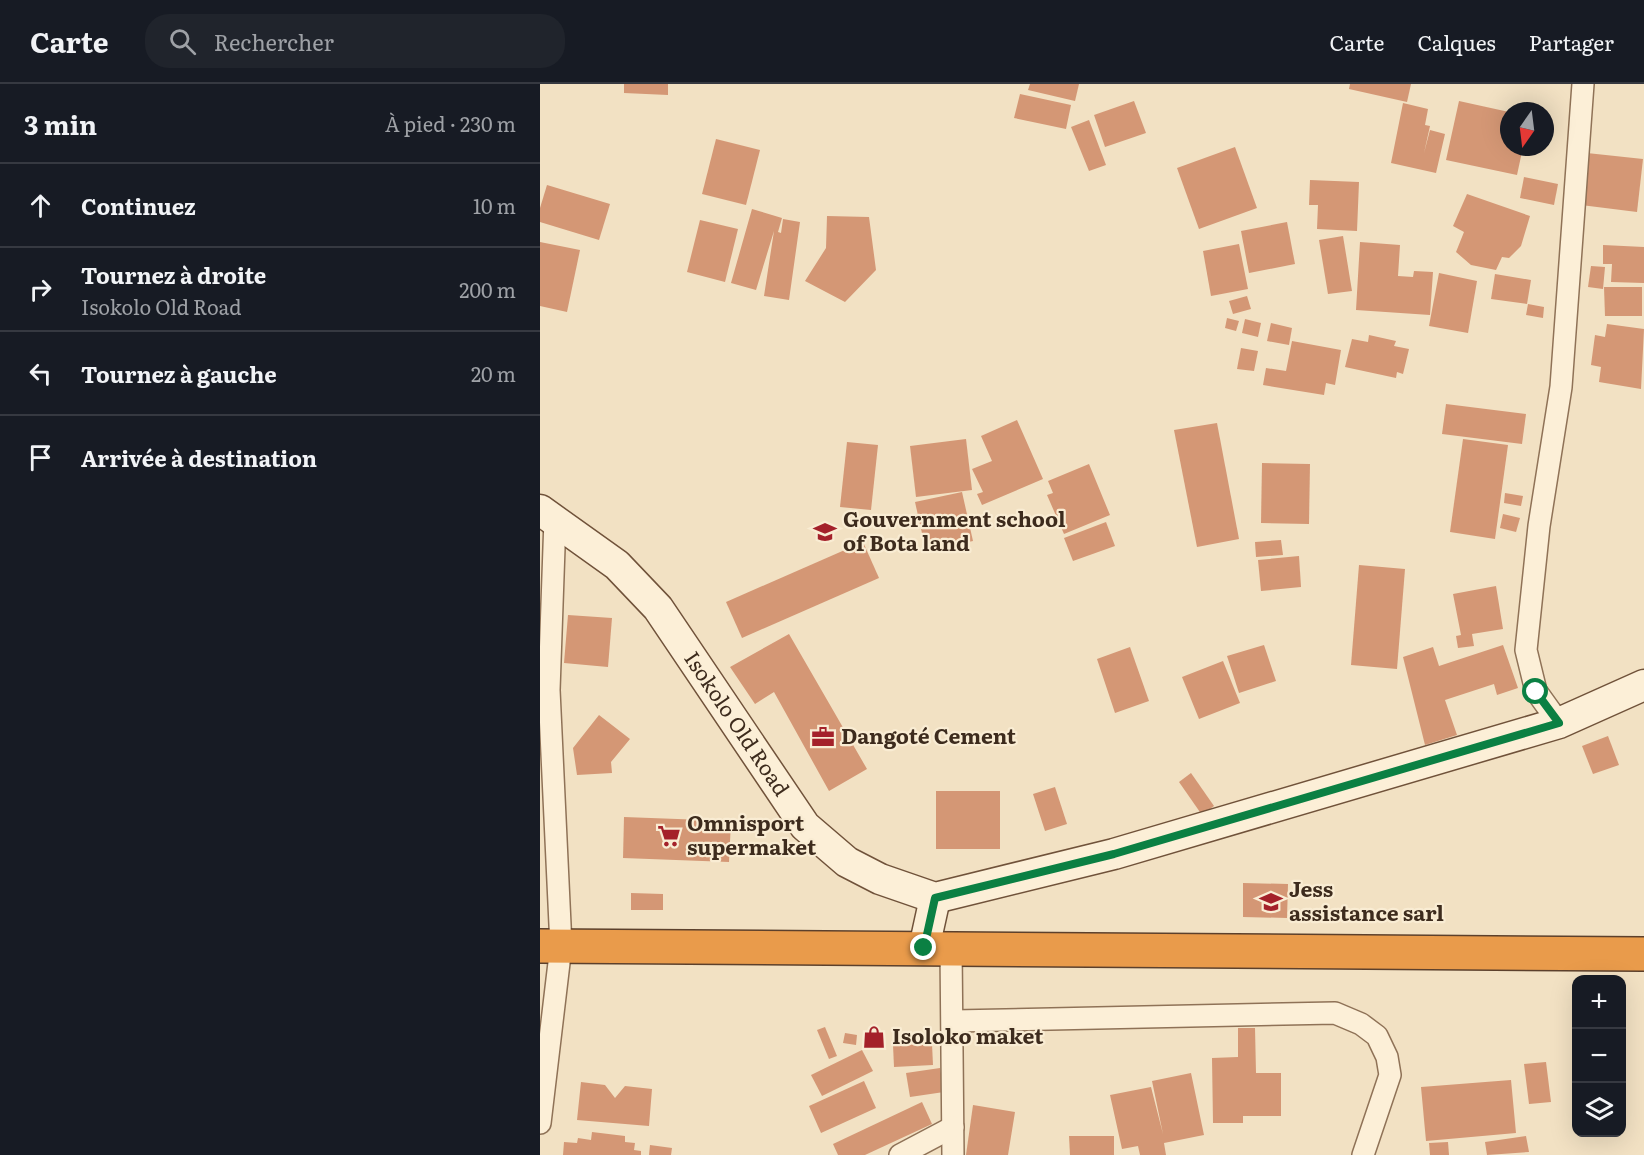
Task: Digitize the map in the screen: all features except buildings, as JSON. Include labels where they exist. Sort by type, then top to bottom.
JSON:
[{"type":"highway","points":[[550,946],[1644,954]]},
{"type":"street","points":[[1559,723],[1536,692],[1526,650],[1539,526],[1561,387],[1583,84]]},
{"type":"street","points":[[540,1123],[550,946],[545,690],[548,515]]},
{"type":"street","name":"Isokolo Old Road","points":[[548,515],[617,565],[658,608],[805,826],[847,862],[880,879],[935,898]]},
{"type":"street","points":[[953,1155],[954,1021],[938,948],[935,898],[1114,854],[1559,723],[1644,685]]},
{"type":"street","points":[[954,1021],[1335,1013],[1361,1023],[1377,1036],[1387,1057],[1390,1075],[1363,1155]]},
{"type":"street","points":[[900,1155],[953,1127]]},
{"type":"place","name":"Gouvernment school of Bota land","points":[[825,532]]},
{"type":"place","name":"Dangoté Cement","points":[[823,737]]},
{"type":"place","name":"Omnisport supermaket","points":[[669,836]]},
{"type":"place","name":"Jess assistance sarl","points":[[1271,902]]},
{"type":"place","name":"Isoloko maket","points":[[874,1037]]},
{"type":"route","points":[[924,948],[935,898],[968,892],[1114,854],[1559,723],[1536,692]]}]
